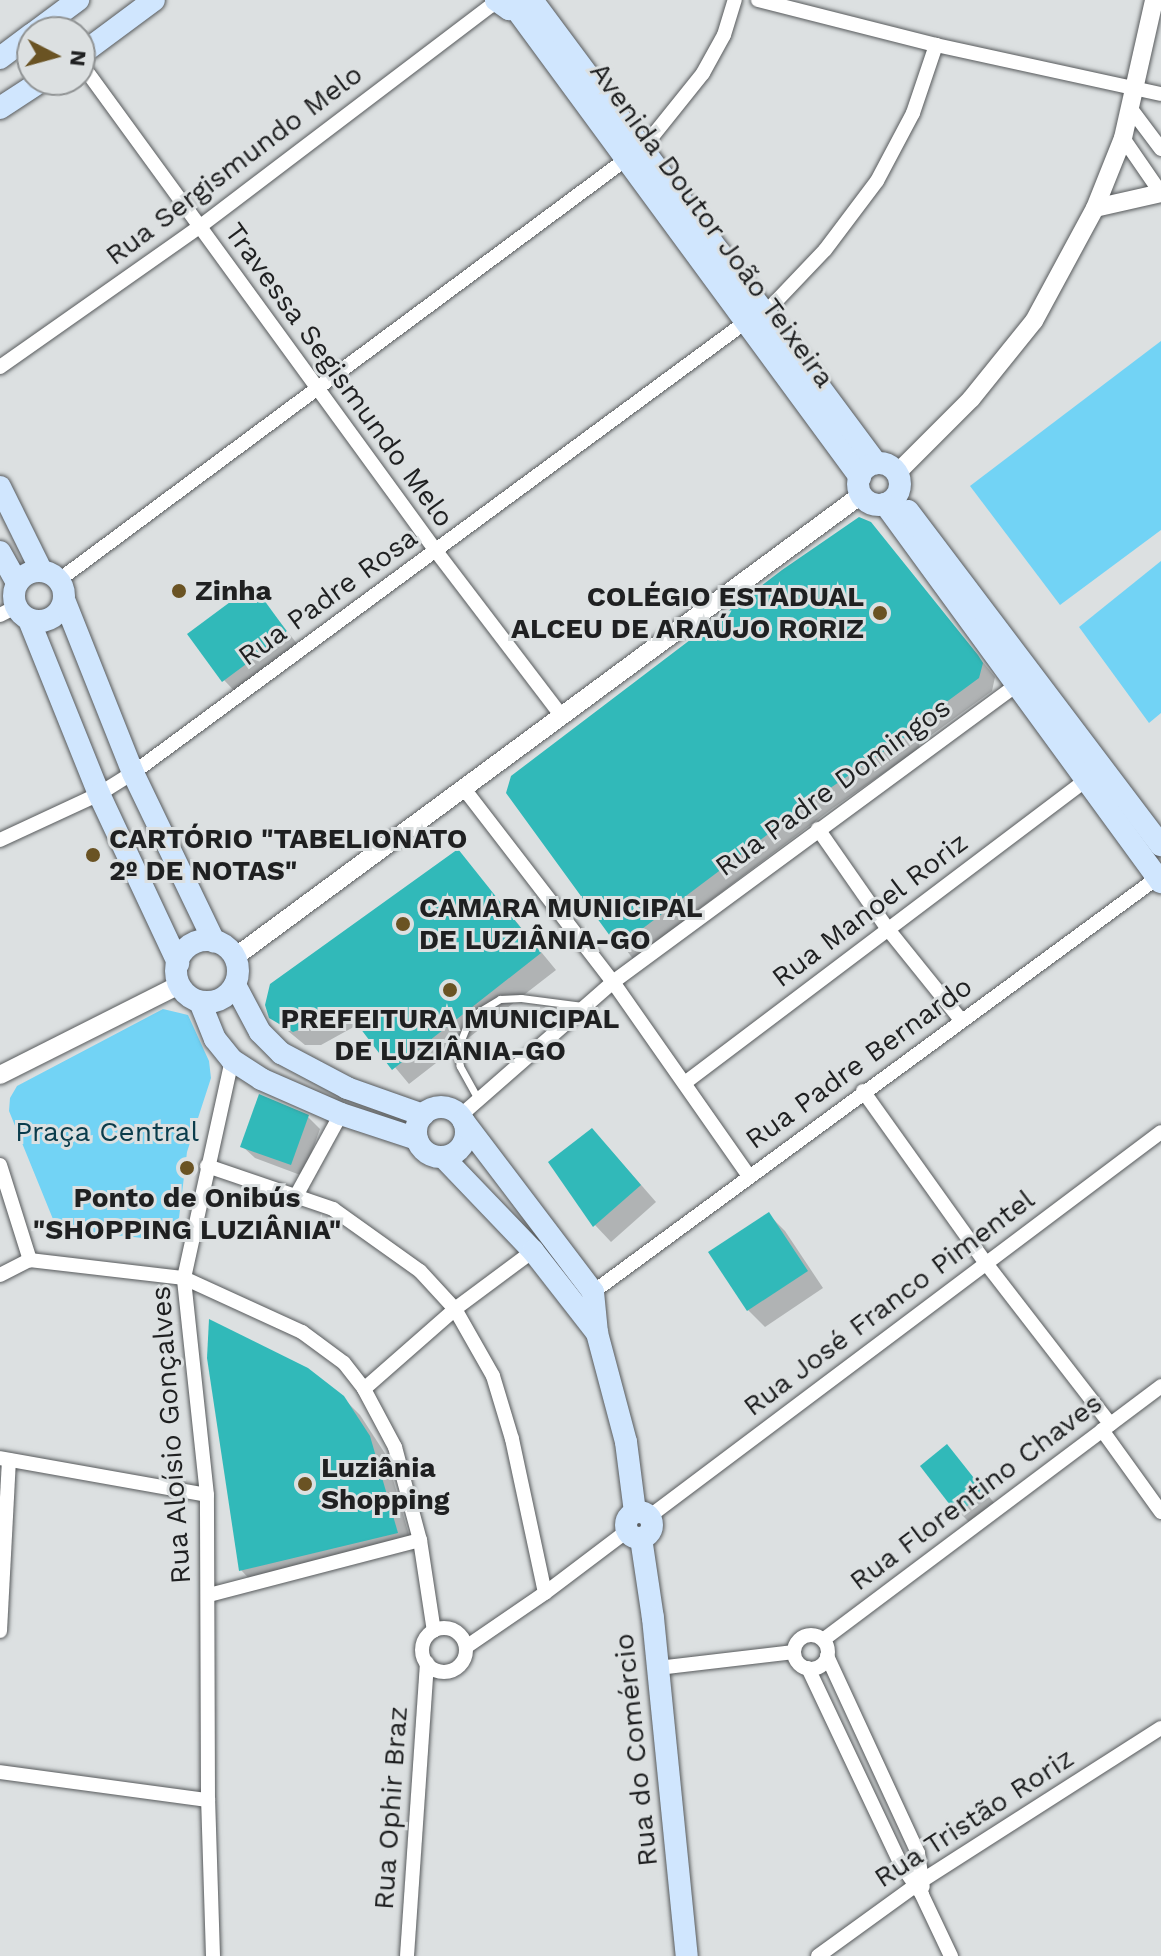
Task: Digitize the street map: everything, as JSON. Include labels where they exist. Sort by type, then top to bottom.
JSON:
[{"type":"main road","points":[[59,16],[78,0]]},
{"type":"main road","points":[[96,43],[154,0]]},
{"type":"main road","name":"Avenida Doutor João Teixeira","points":[[514,2],[634,154],[756,317],[866,478]]},
{"type":"main road","points":[[0,108],[18,96]]},
{"type":"main road","points":[[893,491],[872,503],[866,478],[889,465],[893,491],[1024,679],[1086,780],[1160,879]]},
{"type":"main road","points":[[0,487],[55,584],[133,773],[214,941]]},
{"type":"main road","points":[[0,552],[17,583]]},
{"type":"main road","points":[[55,584],[27,573],[17,583],[13,595],[15,614],[99,794],[187,996],[200,1002],[214,1002],[226,996],[235,985],[238,972],[235,957],[227,947],[214,941],[200,941],[188,947],[178,974]]},
{"type":"main road","points":[[15,614],[44,622],[57,615],[55,584]]},
{"type":"main road","points":[[1024,679],[1161,845]]},
{"type":"main road","points":[[235,985],[260,1032],[281,1053],[347,1088],[423,1115]]},
{"type":"main road","points":[[200,1002],[215,1039],[232,1060],[261,1079],[341,1114],[417,1139]]},
{"type":"main road","points":[[462,1119],[462,1145],[443,1157],[429,1154],[417,1139],[416,1130],[429,1110],[446,1107],[462,1119],[593,1292]]},
{"type":"main road","name":"Rua do Comércio","points":[[443,1157],[533,1251],[597,1333]]},
{"type":"main road","name":"Rua do Comércio","points":[[593,1292],[597,1333],[626,1442],[638,1524],[658,1668],[687,1956]]},
{"type":"street","points":[[55,584],[634,154],[703,73],[724,35],[735,0]]},
{"type":"street","points":[[758,0],[936,45],[1161,94]]},
{"type":"street","points":[[893,491],[1034,321],[1095,208],[1123,138],[1154,0]]},
{"type":"street","name":"Rua Sergismundo Melo","points":[[0,367],[514,2]]},
{"type":"street","name":"Rua Padre Rosa","points":[[99,794],[133,773],[756,317],[825,250],[877,181],[913,113],[936,45]]},
{"type":"street","name":"Travessa Segismundo Melo","points":[[96,85],[436,551],[561,715]]},
{"type":"street","points":[[1131,109],[1161,149]]},
{"type":"street","points":[[1095,208],[1161,193],[1123,138]]},
{"type":"street","points":[[235,957],[465,790],[866,478]]},
{"type":"street","name":"Rua Padre Domingos","points":[[462,1119],[478,1100],[613,982],[1024,679]]},
{"type":"street","name":"Rua Manoel Roriz","points":[[686,1082],[1086,780]]},
{"type":"street","points":[[465,790],[613,982],[749,1176]]},
{"type":"street","points":[[0,840],[99,794]]},
{"type":"street","points":[[818,829],[887,928],[961,1020]]},
{"type":"street","name":"Rua Padre Bernardo","points":[[593,1292],[863,1091],[1160,879]]},
{"type":"street","points":[[0,1075],[178,974]]},
{"type":"street","name":"Rua Aloísio Gonçalves","points":[[213,1956],[208,1800],[207,1495],[184,1278],[232,1060]]},
{"type":"street","points":[[863,1091],[1106,1427],[1161,1512]]},
{"type":"street","points":[[296,1196],[341,1114]]},
{"type":"street","name":"Rua José Franco Pimentel","points":[[466,1647],[545,1593],[1161,1132]]},
{"type":"street","points":[[0,1165],[30,1260]]},
{"type":"street","points":[[207,1166],[333,1209],[420,1271],[455,1309],[493,1376],[512,1439],[545,1593]]},
{"type":"street","points":[[364,1389],[455,1309],[533,1251]]},
{"type":"street","points":[[0,1275],[30,1260],[184,1278],[302,1332],[344,1363],[364,1389],[395,1447],[420,1540],[434,1631]]},
{"type":"street","name":"Rua Florentino Chaves","points":[[823,1640],[1161,1386]]},
{"type":"street","points":[[0,1631],[5,1459],[207,1495]]},
{"type":"street","points":[[209,1595],[420,1540]]},
{"type":"street","points":[[454,1630],[466,1647],[463,1661],[453,1670],[439,1671],[427,1663],[424,1642],[434,1631],[454,1630]]},
{"type":"street","points":[[920,1887],[918,1853],[827,1656],[823,1640],[807,1635],[797,1641],[794,1652],[798,1663],[808,1668],[900,1863],[920,1887],[951,1956]]},
{"type":"street","points":[[658,1668],[794,1652]]},
{"type":"street","points":[[808,1668],[822,1664],[827,1656]]},
{"type":"street","name":"Rua Ophir Braz","points":[[407,1956],[427,1663]]},
{"type":"street","name":"Rua Tristão Roriz","points":[[818,1956],[1161,1728]]},
{"type":"street","points":[[0,1772],[208,1800]]},
{"type":"lane","points":[[478,1100],[460,1066],[457,1050],[470,1017],[483,1006],[500,999],[521,998],[584,1007]]},
{"type":"green space","points":[[1161,341],[1161,530],[1060,605],[970,486]]},
{"type":"green space","points":[[1161,561],[1161,713],[1149,723],[1079,627]]},
{"type":"green space","name":"Praça Central","points":[[163,1009],[188,1015],[209,1061],[211,1078],[187,1152],[179,1218],[170,1229],[152,1239],[57,1229],[9,1111],[10,1098],[17,1086]]},
{"type":"building","points":[[859,517],[871,522],[978,655],[983,663],[979,678],[907,731],[908,735],[820,795],[618,947],[506,793],[511,776],[782,570]]},
{"type":"building","points":[[253,585],[288,633],[222,682],[187,634]]},
{"type":"building","points":[[458,849],[541,953],[392,1070],[344,1007],[322,1021],[293,1032],[269,1018],[265,1005],[270,984]]},
{"type":"building","points":[[259,1094],[309,1115],[291,1165],[240,1147]]},
{"type":"building","points":[[592,1128],[641,1185],[593,1227],[548,1162]]},
{"type":"building","points":[[769,1212],[808,1271],[747,1311],[708,1252]]},
{"type":"building","name":"Luziânia Shopping","points":[[209,1319],[308,1368],[344,1396],[370,1436],[398,1533],[239,1571],[207,1358]]},
{"type":"building","points":[[947,1444],[985,1492],[957,1514],[920,1466]]},
{"type":"place","name":"Zinha","points":[[179,591]]},
{"type":"place","name":"COLÉGIO ESTADUAL ALCEU DE ARAÚJO RORIZ","points":[[880,613]]},
{"type":"place","name":"CARTÓRIO \"TABELIONATO 2º DE NOTAS\"","points":[[93,855]]},
{"type":"place","name":"CAMARA MUNICIPAL DE LUZIÂNIA-GO","points":[[403,924]]},
{"type":"place","name":"PREFEITURA MUNICIPAL DE LUZIÂNIA-GO","points":[[450,990]]},
{"type":"place","name":"Ponto de Onibús \"SHOPPING LUZIÂNIA\"","points":[[187,1168]]},
{"type":"place","name":"Luziânia Shopping","points":[[305,1484]]}]
